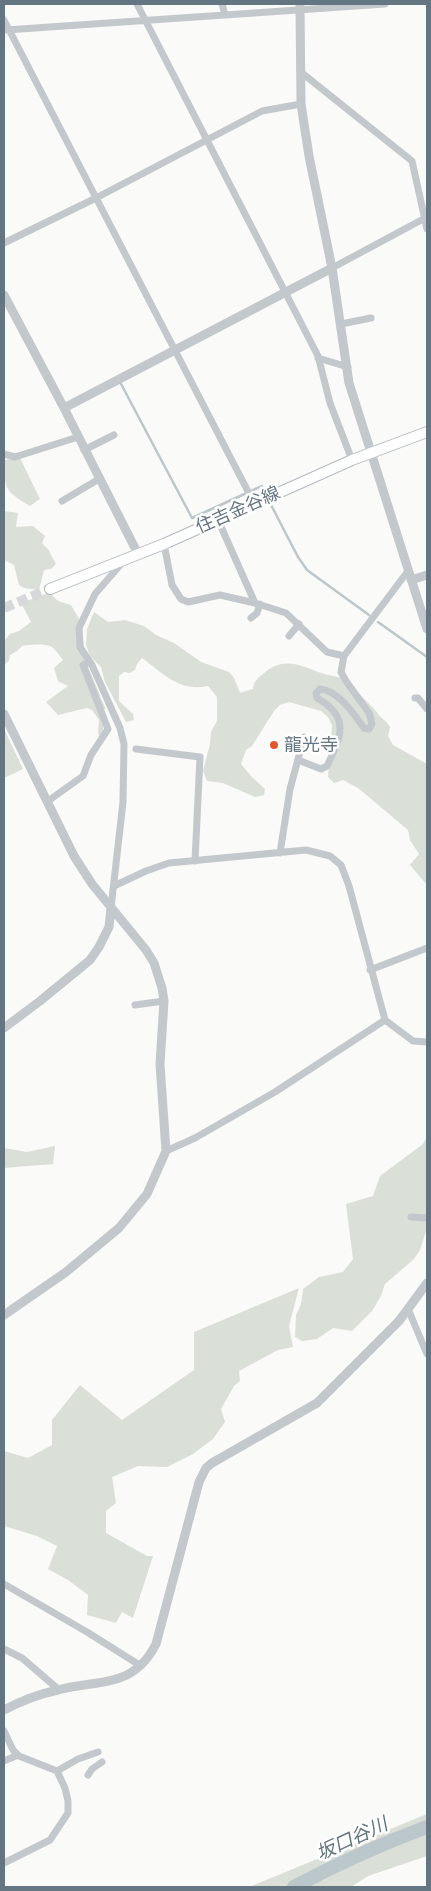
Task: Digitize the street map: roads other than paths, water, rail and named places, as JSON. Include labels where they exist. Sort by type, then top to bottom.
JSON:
[{"type":"main road","name":"住吉金谷線","points":[[50,589],[164,544],[260,499],[352,460],[427,432]]},
{"type":"street","points":[[137,4],[318,358],[330,404],[352,460]]},
{"type":"street","points":[[222,4],[225,15]]},
{"type":"street","points":[[6,30],[225,15],[300,6],[385,4]]},
{"type":"street","points":[[300,6],[301,104],[309,156],[342,324],[349,383],[427,629]]},
{"type":"street","points":[[4,20],[6,30],[96,198],[247,490],[260,499]]},
{"type":"street","points":[[302,73],[412,161],[426,217],[427,230]]},
{"type":"street","points":[[4,243],[96,198],[262,111],[301,104]]},
{"type":"street","points":[[64,408],[426,217]]},
{"type":"street","points":[[5,301],[64,408],[138,554]]},
{"type":"street","points":[[342,324],[371,318]]},
{"type":"street","points":[[318,358],[348,366]]},
{"type":"street","points":[[84,450],[114,435]]},
{"type":"street","points":[[4,454],[14,457],[78,437]]},
{"type":"street","points":[[62,501],[99,478]]},
{"type":"street","points":[[218,520],[257,603],[257,613],[252,618]]},
{"type":"street","points":[[164,544],[172,585],[181,599],[188,602],[220,595],[257,603],[286,613],[327,652],[344,656]]},
{"type":"street","points":[[4,1028],[90,960],[99,948],[109,927],[122,802],[124,744],[120,728],[90,662],[80,647],[79,628],[95,594],[126,559]]},
{"type":"street","points":[[298,760],[321,768],[327,766],[336,747],[340,722],[331,706],[317,698],[316,693],[320,689],[329,690],[350,708],[364,728],[369,729],[372,724],[369,714],[346,681],[341,668],[344,656],[408,571]]},
{"type":"street","points":[[411,580],[427,575]]},
{"type":"street","points":[[289,636],[299,624]]},
{"type":"street","points":[[48,800],[84,776],[91,755],[108,729],[83,665],[90,662]]},
{"type":"street","points":[[415,698],[418,698],[427,709]]},
{"type":"street","points":[[4,714],[74,856],[92,884],[146,950],[154,963],[164,1001],[160,1064],[166,1151],[147,1194],[120,1228],[66,1272],[4,1315]]},
{"type":"street","points":[[280,853],[290,789],[304,737]]},
{"type":"street","points":[[323,744],[336,747]]},
{"type":"street","points":[[136,749],[200,757],[195,861]]},
{"type":"street","points":[[114,886],[146,871],[169,864],[306,850],[330,856],[341,866],[349,886],[370,970],[385,1020],[413,1041],[427,1042]]},
{"type":"street","points":[[370,970],[427,948]]},
{"type":"street","points":[[135,1005],[164,1001]]},
{"type":"street","points":[[166,1151],[195,1138],[275,1092],[385,1020]]},
{"type":"street","points":[[411,1217],[427,1218]]},
{"type":"street","points":[[4,1710],[18,1703],[58,1690],[127,1677],[150,1657],[156,1644],[199,1482],[206,1468],[317,1404],[384,1338],[408,1310],[427,1282]]},
{"type":"street","points":[[408,1310],[427,1354]]},
{"type":"street","points":[[4,1584],[141,1666]]},
{"type":"street","points":[[4,1649],[22,1658],[58,1690]]},
{"type":"street","points":[[4,1731],[18,1755],[31,1762],[57,1771],[65,1788],[68,1801],[68,1813],[50,1840],[4,1863]]},
{"type":"street","points":[[57,1771],[78,1759],[98,1752]]},
{"type":"street","points":[[4,1761],[18,1755]]},
{"type":"street","points":[[88,1775],[92,1769],[102,1762]]},
{"type":"waterway","points":[[120,382],[192,518],[262,486],[267,496]]},
{"type":"waterway","points":[[269,501],[298,557],[307,570],[369,615]]},
{"type":"waterway","points":[[378,622],[427,657]]},
{"type":"waterway","name":"坂口谷川","points":[[294,1887],[359,1855],[427,1827]]},
{"type":"tunnel","points":[[4,608],[50,589]]},
{"type":"place","name":"龍光寺","points":[[274,745]]}]
